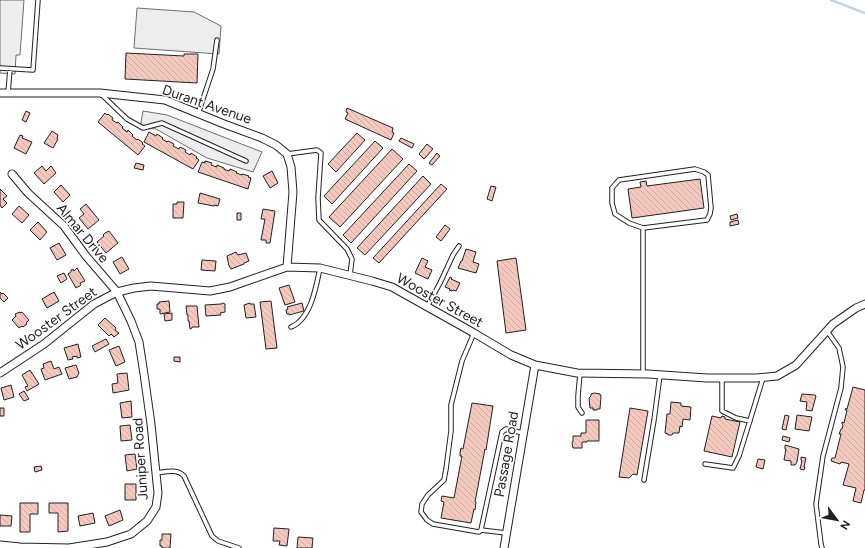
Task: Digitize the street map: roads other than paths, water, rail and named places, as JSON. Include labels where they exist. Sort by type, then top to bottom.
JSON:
[{"type":"street","name":"Durant Avenue","points":[[0,92],[100,93],[165,100],[262,138],[276,145],[287,154]]},
{"type":"street","points":[[287,154],[291,167],[293,192],[287,267]]},
{"type":"street","name":"Almar Drive","points":[[12,174],[28,193],[64,226],[86,256],[117,292]]},
{"type":"street","name":"Wooster Street","points":[[0,373],[44,344],[94,304],[117,292],[151,286],[210,291],[230,287],[287,267],[320,268],[392,287],[511,355],[535,365],[580,373],[643,374],[706,378],[763,378],[777,376],[796,365],[833,324],[856,308],[865,304]]},
{"type":"street","name":"Juniper Road","points":[[0,545],[20,548],[69,548],[107,542],[131,534],[147,522],[156,507],[158,493],[156,473],[139,342],[117,292]]},
{"type":"street","name":"Passage Road","points":[[504,548],[535,365]]},
{"type":"lane","points":[[0,68],[33,70],[38,0]]},
{"type":"lane","points":[[198,114],[213,69],[217,40]]},
{"type":"lane","points":[[8,93],[10,69]]},
{"type":"lane","points":[[100,93],[127,119],[143,128],[162,123],[246,161]]},
{"type":"lane","points":[[287,154],[317,150],[321,153],[318,198],[319,220],[347,250],[352,259],[350,275]]},
{"type":"lane","points":[[695,169],[704,172],[708,176],[711,208],[710,214],[706,220],[643,228],[629,223],[615,214],[612,203],[612,188],[619,180],[695,169]]},
{"type":"lane","points":[[643,228],[643,374]]},
{"type":"lane","points":[[427,307],[459,246]]},
{"type":"lane","points":[[291,326],[301,321],[306,314],[320,268]]},
{"type":"lane","points":[[822,548],[816,504],[823,456],[841,388],[843,367],[839,348],[827,331]]},
{"type":"lane","points":[[474,333],[462,361],[451,405],[451,431],[444,480],[428,495],[422,504],[421,512],[426,520],[433,524],[479,532],[481,530],[506,533]]},
{"type":"lane","points":[[580,373],[578,407],[582,412]]},
{"type":"lane","points":[[644,480],[660,375]]},
{"type":"lane","points":[[722,378],[722,411],[736,418],[750,421]]},
{"type":"lane","points":[[705,464],[733,468],[739,456],[763,378]]},
{"type":"lane","points":[[481,530],[502,432],[506,429],[523,433]]},
{"type":"lane","points":[[156,473],[177,471],[181,473],[184,476],[212,536],[218,541],[239,548]]},
{"type":"waterway","points":[[831,0],[865,13]]}]
